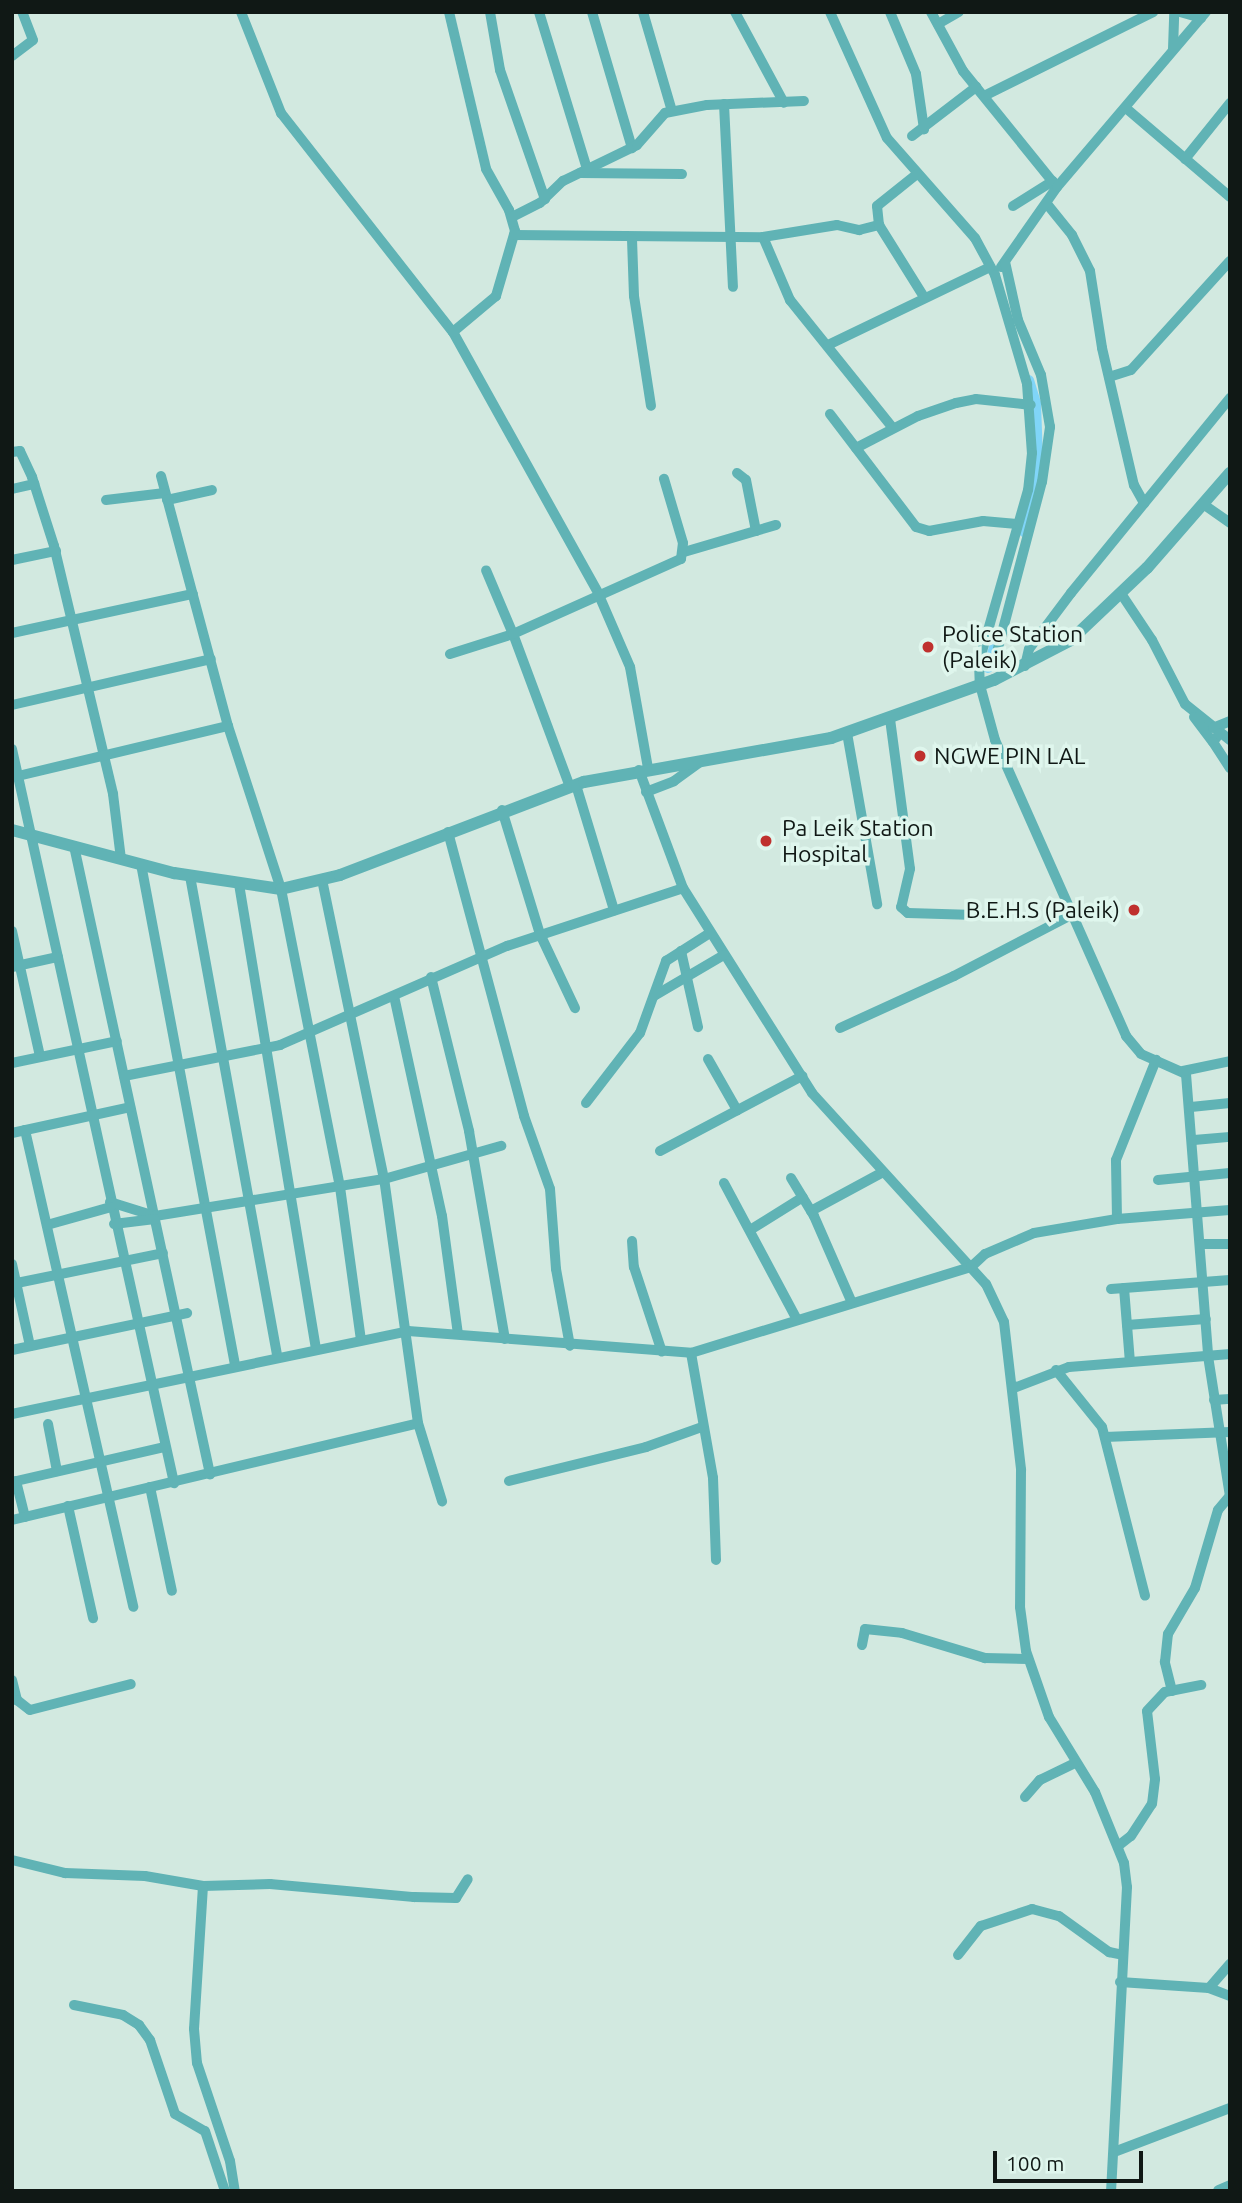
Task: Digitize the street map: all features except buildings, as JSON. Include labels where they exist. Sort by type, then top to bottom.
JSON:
[{"type":"street","points":[[12,56],[33,40],[22,12]]},
{"type":"street","points":[[240,12],[281,113],[453,332],[598,593],[630,667],[646,792],[683,888],[822,1106],[986,1284],[1004,1322],[1014,1388],[1022,1498],[1020,1607],[1028,1659],[1048,1717],[1094,1792],[1118,1846],[1127,1887],[1111,2191]]},
{"type":"street","points":[[449,12],[486,169],[512,217],[514,235],[496,296],[453,332]]},
{"type":"street","points":[[490,12],[500,70],[545,199]]},
{"type":"street","points":[[539,12],[583,171]]},
{"type":"street","points":[[592,12],[632,148]]},
{"type":"street","points":[[643,12],[672,111]]},
{"type":"street","points":[[735,12],[784,103]]},
{"type":"street","points":[[830,12],[881,126],[917,174],[975,238],[993,271],[1028,378],[1031,405],[1029,478],[979,662],[980,685],[995,740],[1132,1046],[1183,1071],[1230,1061]]},
{"type":"street","points":[[890,12],[916,74],[923,129]]},
{"type":"street","points":[[931,12],[980,92],[1055,184]]},
{"type":"street","points":[[937,24],[959,12]]},
{"type":"street","points":[[912,136],[980,92],[1153,12]]},
{"type":"street","points":[[1173,49],[1174,12]]},
{"type":"street","points":[[1180,12],[1203,15]]},
{"type":"street","points":[[1013,206],[1055,184],[1127,109],[1203,15]]},
{"type":"street","points":[[512,217],[545,199],[583,171],[632,148],[658,118],[672,111],[724,104],[804,101]]},
{"type":"street","points":[[1185,159],[1230,103]]},
{"type":"street","points":[[724,104],[728,236],[733,287]]},
{"type":"street","points":[[1127,109],[1230,197]]},
{"type":"street","points":[[583,171],[682,174]]},
{"type":"street","points":[[917,174],[877,206],[879,225],[924,297]]},
{"type":"street","points":[[828,345],[924,297],[993,271],[1004,263],[1047,204],[1055,184]]},
{"type":"street","points":[[1047,204],[1084,256],[1134,485],[1144,503]]},
{"type":"street","points":[[514,235],[632,239],[763,237],[837,225],[859,230],[879,225]]},
{"type":"street","points":[[763,237],[786,295],[810,330],[828,345],[893,428]]},
{"type":"street","points":[[632,239],[636,319],[651,406]]},
{"type":"street","points":[[1109,377],[1131,370],[1230,261]]},
{"type":"street","points":[[998,648],[1048,450],[1050,427],[1037,365],[1018,320],[1004,263]]},
{"type":"street","points":[[1028,378],[1037,365]]},
{"type":"street","points":[[1026,666],[1029,649],[1230,398]]},
{"type":"street","points":[[856,448],[937,408],[976,399],[1031,405]]},
{"type":"street","points":[[830,414],[897,505],[923,531],[983,521],[1017,524]]},
{"type":"street","points":[[12,452],[20,452],[34,484],[74,619],[87,688],[105,756],[121,859]]},
{"type":"street","points":[[12,830],[190,876],[281,889],[323,880],[502,810],[573,786],[643,769],[783,749],[847,733],[1026,666],[1070,640],[1122,595],[1230,472]]},
{"type":"street","points":[[737,473],[746,480],[756,531]]},
{"type":"street","points":[[161,476],[228,726],[281,889],[340,1187],[361,1340]]},
{"type":"street","points":[[664,479],[684,552]]},
{"type":"street","points":[[12,489],[34,484]]},
{"type":"street","points":[[106,500],[212,491]]},
{"type":"street","points":[[1202,504],[1230,523]]},
{"type":"street","points":[[450,654],[513,634],[598,593],[669,566],[684,552],[776,525]]},
{"type":"street","points":[[12,560],[55,551]]},
{"type":"street","points":[[486,570],[573,786],[614,910]]},
{"type":"street","points":[[12,633],[193,594]]},
{"type":"street","points":[[1122,595],[1192,711],[1215,734],[1230,768]]},
{"type":"street","points":[[12,705],[211,659]]},
{"type":"street","points":[[890,719],[910,869],[901,907],[908,913],[975,915]]},
{"type":"street","points":[[1215,734],[1230,722]]},
{"type":"street","points":[[18,776],[228,726]]},
{"type":"street","points":[[847,733],[877,904]]},
{"type":"street","points":[[1215,734],[1230,740]]},
{"type":"street","points":[[12,749],[114,1224],[125,1261],[174,1483]]},
{"type":"street","points":[[646,792],[674,781],[703,760]]},
{"type":"street","points":[[502,810],[540,934],[575,1008]]},
{"type":"street","points":[[448,832],[524,1116],[550,1189],[556,1269],[570,1346]]},
{"type":"street","points":[[74,846],[163,1253],[183,1314],[189,1375],[210,1475]]},
{"type":"street","points":[[141,864],[235,1365]]},
{"type":"street","points":[[190,876],[277,1356]]},
{"type":"street","points":[[323,880],[353,1016],[384,1179],[408,1331],[418,1423],[442,1501]]},
{"type":"street","points":[[239,884],[316,1348]]},
{"type":"street","points":[[124,1076],[268,1048],[310,1034],[480,957],[540,934],[683,888]]},
{"type":"street","points":[[840,1028],[954,976],[1073,914]]},
{"type":"street","points":[[12,931],[16,966],[40,1056]]},
{"type":"street","points":[[586,1103],[640,1033],[659,972],[681,951],[710,933]]},
{"type":"street","points":[[681,951],[698,1027]]},
{"type":"street","points":[[653,996],[686,980],[724,955]]},
{"type":"street","points":[[16,966],[58,957]]},
{"type":"street","points":[[431,977],[474,1154],[505,1339]]},
{"type":"street","points":[[394,996],[431,1168],[458,1334]]},
{"type":"street","points":[[12,1063],[117,1041]]},
{"type":"street","points":[[708,1059],[737,1110]]},
{"type":"street","points":[[1117,1219],[1116,1160],[1156,1060]]},
{"type":"street","points":[[1172,1690],[1165,1662],[1168,1634],[1195,1588],[1219,1510],[1230,1497],[1224,1433],[1214,1400],[1208,1356],[1194,1140],[1191,1107],[1183,1071]]},
{"type":"street","points":[[660,1151],[802,1076]]},
{"type":"street","points":[[1191,1107],[1230,1103]]},
{"type":"street","points":[[12,1133],[131,1107]]},
{"type":"street","points":[[25,1130],[97,1462],[108,1497],[133,1607]]},
{"type":"street","points":[[1194,1140],[1230,1137]]},
{"type":"street","points":[[114,1224],[204,1206],[384,1179],[431,1168],[501,1146]]},
{"type":"street","points":[[811,1211],[883,1172]]},
{"type":"street","points":[[1158,1180],[1230,1173]]},
{"type":"street","points":[[791,1178],[811,1211],[852,1303]]},
{"type":"street","points":[[724,1183],[797,1320]]},
{"type":"street","points":[[750,1230],[803,1197]]},
{"type":"street","points":[[47,1226],[111,1204],[155,1217]]},
{"type":"street","points":[[12,1414],[277,1356],[408,1331],[570,1346],[691,1353],[971,1267],[985,1254],[1034,1233],[1117,1219],[1230,1210]]},
{"type":"street","points":[[632,1241],[634,1267],[662,1352]]},
{"type":"street","points":[[1202,1244],[1230,1244]]},
{"type":"street","points":[[14,1283],[163,1253]]},
{"type":"street","points":[[12,1264],[14,1283],[30,1346]]},
{"type":"street","points":[[1111,1289],[1230,1280]]},
{"type":"street","points":[[1124,1288],[1130,1362]]},
{"type":"street","points":[[12,1350],[183,1314]]},
{"type":"street","points":[[1127,1325],[1206,1319]]},
{"type":"street","points":[[691,1353],[713,1478],[716,1560]]},
{"type":"street","points":[[1014,1388],[1056,1370],[1230,1354]]},
{"type":"street","points":[[1056,1370],[1094,1414],[1105,1437],[1145,1596]]},
{"type":"street","points":[[1214,1400],[1230,1398]]},
{"type":"street","points":[[12,1520],[210,1475],[418,1423]]},
{"type":"street","points":[[48,1424],[57,1471]]},
{"type":"street","points":[[509,1481],[646,1447],[702,1427]]},
{"type":"street","points":[[1105,1437],[1224,1433]]},
{"type":"street","points":[[25,1517],[14,1482],[165,1447]]},
{"type":"street","points":[[150,1487],[172,1591]]},
{"type":"street","points":[[68,1506],[93,1618]]},
{"type":"street","points":[[862,1645],[865,1629],[902,1633],[985,1658],[1028,1659]]},
{"type":"street","points":[[12,1680],[17,1700],[30,1710],[131,1684]]},
{"type":"street","points":[[1118,1846],[1131,1836],[1152,1804],[1155,1779],[1146,1714],[1160,1695],[1201,1685]]},
{"type":"street","points":[[1025,1797],[1040,1780],[1075,1763]]},
{"type":"street","points":[[12,1860],[65,1873],[145,1876],[203,1886],[271,1884],[456,1898],[463,1893],[468,1879]]},
{"type":"street","points":[[203,1886],[194,2029],[197,2063],[230,2161],[235,2191]]},
{"type":"street","points":[[958,1955],[981,1926],[1032,1909],[1059,1916],[1109,1952],[1122,1955]]},
{"type":"street","points":[[1209,1988],[1230,1964]]},
{"type":"street","points":[[1121,1982],[1209,1988],[1230,1996]]},
{"type":"street","points":[[74,2005],[123,2015],[139,2025],[150,2040],[175,2114],[205,2131],[225,2191]]},
{"type":"street","points":[[1114,2152],[1230,2108]]},
{"type":"street","points":[[1219,2191],[1230,2186]]},
{"type":"waterway","points":[[1024,532],[1038,460],[1036,403],[1029,380]]},
{"type":"waterway","points":[[988,668],[997,636]]},
{"type":"place","name":"Police Station (Paleik)","points":[[928,647]]},
{"type":"place","name":"NGWE PIN LAL","points":[[920,756]]},
{"type":"place","name":"Pa Leik Station Hospital","points":[[766,841]]},
{"type":"place","name":"B.E.H.S (Paleik)","points":[[1134,910]]}]
